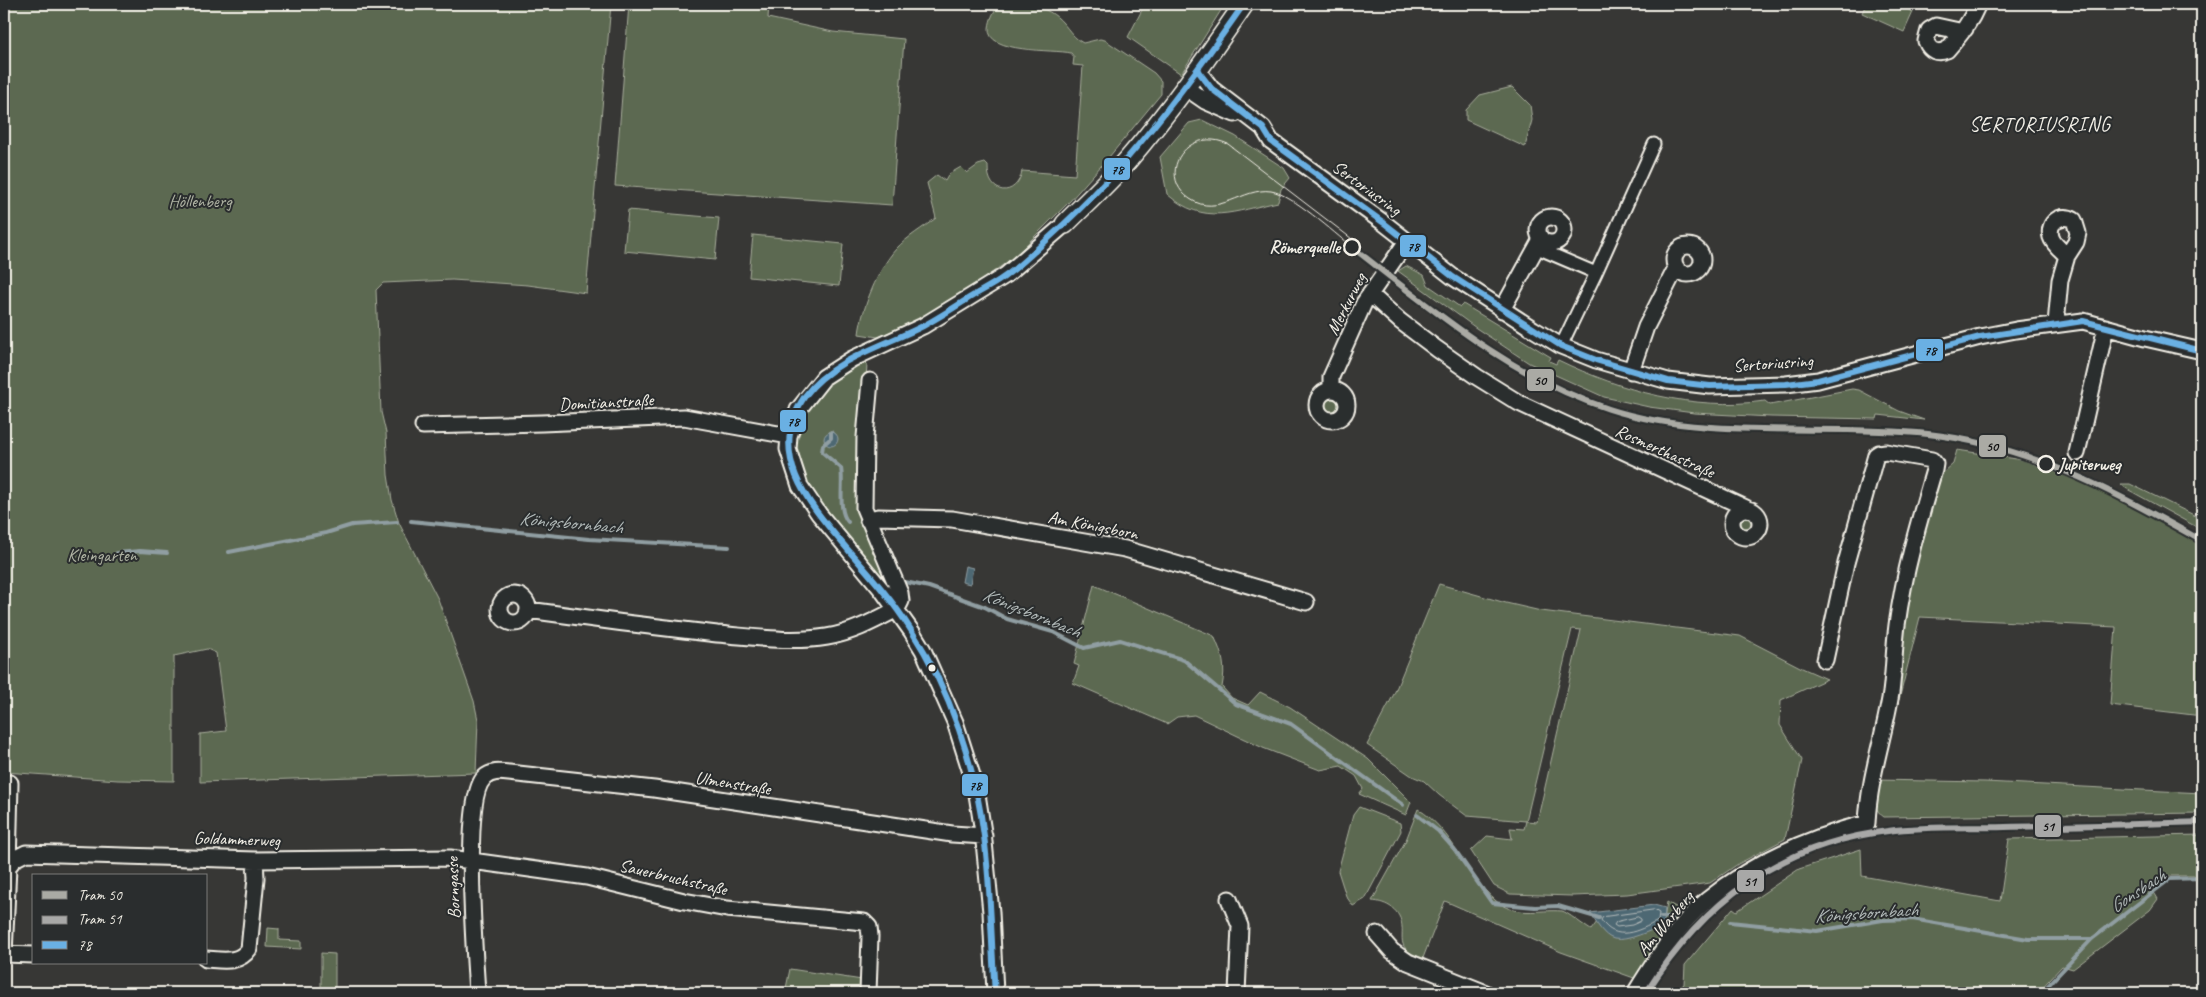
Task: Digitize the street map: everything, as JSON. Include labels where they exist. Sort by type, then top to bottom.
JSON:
[{"type":"street","points":[[995,993],[984,836],[976,788],[955,722],[919,642],[897,609],[807,498],[800,486],[788,449],[789,436],[798,410],[824,377],[852,359],[923,326],[1006,275],[1066,224],[1126,163],[1186,88],[1244,4]]},
{"type":"street","points":[[1965,29],[1978,4]]},
{"type":"street","name":"Sertoriusring","points":[[1198,71],[1212,89],[1264,128],[1271,141],[1453,277],[1561,346],[1631,371],[1668,381],[1710,386],[1786,384],[1818,380],[1980,337],[2056,324],[2083,322],[2202,350]]},
{"type":"street","name":"Sertoriusring","points":[[1186,88],[1205,101],[1264,128]]},
{"type":"street","points":[[1561,346],[1654,144]]},
{"type":"street","name":"Merkurweg","points":[[1331,390],[1331,377],[1370,294],[1407,241]]},
{"type":"street","points":[[1502,310],[1538,243],[1596,273]]},
{"type":"street","points":[[2056,324],[2060,280],[2067,256]]},
{"type":"street","points":[[1631,371],[1646,327],[1676,268]]},
{"type":"street","name":"Rosmerthastraße","points":[[1370,294],[1400,321],[1437,349],[1519,403],[1746,508]]},
{"type":"street","points":[[2077,453],[2106,327]]},
{"type":"street","points":[[528,610],[786,641],[842,634],[868,624],[897,609],[901,601],[900,593],[864,508],[865,437],[870,381]]},
{"type":"street","name":"Domitianstraße","points":[[423,426],[684,417],[789,436]]},
{"type":"street","name":"Am Warberg","points":[[1635,993],[1668,943],[1706,901],[1744,874],[1793,846],[1867,823],[1868,795],[1891,694],[1897,624],[1902,593],[1915,536],[1934,470],[1935,464],[1932,460],[1886,452],[1879,452],[1876,455],[1846,563],[1824,660]]},
{"type":"street","name":"Am Königsborn","points":[[868,520],[878,517],[952,519],[1125,549],[1306,602]]},
{"type":"street","name":"Ulmenstraße","points":[[480,783],[489,774],[509,773],[654,789],[952,834],[984,836]]},
{"type":"street","points":[[10,783],[4,954],[32,955]]},
{"type":"street","name":"Borngasse","points":[[478,993],[471,861],[476,802],[480,783]]},
{"type":"street","name":"Goldammerweg","points":[[8,867],[14,859],[26,853],[256,860],[450,858],[471,861]]},
{"type":"street","points":[[208,959],[234,960],[243,956],[248,949],[256,878],[256,860]]},
{"type":"street","name":"Sauerbruchstraße","points":[[471,861],[527,867],[587,877],[684,901],[727,909],[861,921],[867,924],[870,936],[868,993]]},
{"type":"street","points":[[1229,899],[1240,926],[1237,993]]},
{"type":"street","points":[[1378,934],[1392,951],[1408,962],[1486,993]]},
{"type":"green space","name":"Höllenberg","points":[[4,4],[611,4],[586,293],[528,285],[452,280],[383,283],[376,290],[381,412],[386,433],[388,475],[392,500],[399,523],[438,599],[474,701],[478,720],[476,773],[200,782],[200,734],[226,731],[216,653],[207,649],[174,656],[174,781],[118,780],[4,772]]},
{"type":"green space","points":[[629,4],[769,4],[768,18],[833,32],[904,39],[892,205],[615,186]]},
{"type":"green space","points":[[913,4],[987,4],[984,7]]},
{"type":"green space","points":[[1000,4],[1034,6],[1050,12],[1083,43],[1100,39],[1105,40],[1154,73],[1161,81],[1161,94],[1070,201],[1013,258],[951,301],[913,322],[878,337],[859,334],[867,301],[889,257],[905,240],[936,218],[927,183],[937,175],[945,181],[949,174],[961,167],[967,173],[978,165],[985,163],[988,166],[992,183],[997,188],[1003,190],[1014,186],[1019,180],[1022,171],[1075,175],[1083,66],[1073,65],[1074,57],[1071,53],[1022,49],[998,42],[991,36],[989,28],[990,21]]},
{"type":"green space","points":[[1137,4],[1225,4],[1181,74],[1128,37],[1143,8]]},
{"type":"green space","points":[[1866,4],[1895,4],[1913,12],[1904,32],[1862,13]]},
{"type":"green space","points":[[1512,87],[1530,105],[1532,120],[1525,147],[1466,120],[1466,110],[1480,95]]},
{"type":"green space","points":[[1202,120],[1235,136],[1284,168],[1290,178],[1281,189],[1278,202],[1220,214],[1194,210],[1167,194],[1160,157],[1189,123]]},
{"type":"green space","points":[[628,210],[719,218],[715,260],[624,251]]},
{"type":"green space","points":[[753,235],[843,244],[839,286],[749,277]]},
{"type":"green space","points":[[1406,266],[1424,275],[1428,285],[1460,307],[1463,304],[1551,357],[1549,361],[1556,364],[1558,360],[1607,381],[1633,389],[1685,401],[1738,403],[1765,401],[1770,405],[1852,389],[1859,390],[1899,411],[1924,420],[1878,415],[1877,419],[1694,413],[1649,407],[1604,397],[1529,363],[1476,328],[1398,271]]},
{"type":"green space","points":[[863,361],[867,365],[859,468],[891,591],[807,487],[800,472],[795,444],[797,425],[819,387]]},
{"type":"green space","points":[[1330,398],[1336,398],[1341,403],[1339,412],[1330,414],[1325,409],[1325,403]]},
{"type":"green space","points":[[1957,450],[2023,460],[2071,478],[2073,476],[2202,544],[2202,716],[2110,705],[2116,627],[1920,617],[1899,700],[1895,691],[1902,618],[1936,479],[1953,464]]},
{"type":"green space","points":[[2121,484],[2130,484],[2202,519],[2202,530],[2127,489]]},
{"type":"green space","points":[[1746,514],[1752,517],[1755,523],[1752,529],[1746,532],[1740,529],[1737,523],[1740,517]]},
{"type":"green space","points":[[1439,584],[1541,611],[1740,636],[1827,679],[1781,700],[1780,725],[1802,760],[1785,839],[1738,864],[1710,883],[1627,894],[1572,896],[1510,894],[1494,886],[1471,851],[1487,836],[1512,839],[1510,828],[1524,829],[1526,821],[1467,816],[1424,781],[1412,776],[1367,745],[1394,694]],"holes":[[[1572,629],[1581,630],[1537,822],[1526,821]]]},
{"type":"green space","points":[[1094,585],[1214,636],[1223,661],[1222,687],[1232,698],[1248,705],[1260,692],[1290,707],[1368,759],[1411,802],[1406,815],[1359,794],[1363,789],[1356,776],[1341,766],[1320,770],[1263,748],[1194,715],[1177,717],[1167,724],[1073,683],[1079,666],[1074,664]]},
{"type":"green space","points":[[1875,780],[1985,782],[2202,793],[2202,813],[1884,817],[1875,805]]},
{"type":"green space","points":[[1359,807],[1400,823],[1401,831],[1365,899],[1353,906],[1346,896],[1338,871],[1353,815]]},
{"type":"green space","points":[[1418,809],[1441,829],[1484,889],[1503,906],[1527,912],[1562,911],[1591,930],[1597,922],[1605,933],[1663,925],[1667,902],[1685,915],[1643,972],[1634,978],[1561,952],[1445,901],[1423,958],[1409,952],[1404,947],[1401,921],[1396,912],[1388,905],[1372,901],[1406,840]]},
{"type":"green space","points":[[2202,835],[2202,876],[2167,876],[2152,889],[2158,899],[2150,910],[2073,969],[2062,966],[2037,993],[1674,993],[1684,984],[1685,965],[1733,908],[1737,911],[1799,869],[1861,849],[1862,876],[2000,901],[2009,839]]},
{"type":"green space","points":[[268,928],[279,929],[279,940],[301,941],[301,949],[267,947]]},
{"type":"green space","points":[[321,953],[335,954],[335,993],[314,993],[321,992]]},
{"type":"green space","points":[[790,969],[862,980],[860,993],[785,993]]},
{"type":"water","points":[[831,432],[836,434],[838,439],[836,444],[831,446],[826,444],[824,439],[826,434]]},
{"type":"water","points":[[965,566],[973,568],[970,584],[962,582]]},
{"type":"water","points":[[1654,905],[1665,908],[1664,925],[1626,939],[1614,939],[1606,935],[1590,913]]},
{"type":"waterway","name":"Königsbornbach","points":[[831,432],[831,438],[823,445],[822,452],[841,468],[842,504],[848,522]]},
{"type":"waterway","name":"Königsbornbach","points":[[411,521],[589,539],[729,547]]},
{"type":"waterway","name":"Königsbornbach","points":[[229,552],[326,533],[352,525],[397,522]]},
{"type":"waterway","name":"Königsbornbach","points":[[117,553],[140,551],[167,553]]},
{"type":"waterway","name":"Königsbornbach","points":[[905,582],[929,587],[985,607],[1007,619],[1053,632],[1084,648],[1120,640],[1184,660],[1236,704],[1291,724],[1403,805]]},
{"type":"waterway","name":"Königsbornbach","points":[[1417,815],[1438,831],[1455,850],[1492,903],[1535,907],[1558,906],[1599,918]]},
{"type":"waterway","name":"Gonsbach","points":[[2041,993],[2092,939],[2170,879],[2202,878]]},
{"type":"waterway","name":"Königsbornbach","points":[[1661,917],[1673,917]]},
{"type":"waterway","name":"Königsbornbach","points":[[1730,922],[1817,931],[1883,920],[1912,919],[2028,939],[2092,939]]},
{"type":"tram line","points":[[1352,247],[1301,206],[1271,191],[1250,193],[1221,204],[1211,205],[1200,204],[1190,199],[1180,189],[1176,178],[1176,166],[1180,156],[1188,147],[1199,141],[1213,140],[1228,144],[1356,242]]},
{"type":"tram line","name":"50","points":[[1352,247],[1474,340],[1539,379],[1573,396],[1609,409],[1647,419],[1686,425],[1726,428],[1889,431],[1928,434],[2001,448],[2070,473],[2137,505],[2202,541]]},
{"type":"tram line","name":"51","points":[[1646,993],[1669,960],[1693,931],[1719,905],[1748,883],[1778,864],[1812,849],[1848,838],[1917,828],[2202,822]]},
{"type":"transit line","name":"78","points":[[995,993],[990,895],[984,836],[974,782],[959,729],[938,678],[911,630],[897,609],[820,516],[797,479],[791,460],[789,439],[794,418],[805,396],[829,372],[934,320],[999,280],[1034,252],[1079,210],[1130,155],[1200,66],[1244,4]]},
{"type":"transit line","name":"78","points":[[1198,71],[1212,89],[1263,128],[1271,141],[1384,223],[1453,277],[1561,346],[1596,360],[1668,381],[1710,386],[1786,384],[1818,380],[1980,337],[2083,321],[2202,351]]},
{"type":"place","name":"Römerquelle","points":[[1352,247]]},
{"type":"place","name":"Jupiterweg","points":[[2046,464]]},
{"type":"district","name":"SERTORIUSRING","points":[[2040,124]]},
{"type":"park label","name":"Kleingarten","points":[[102,555]]}]
